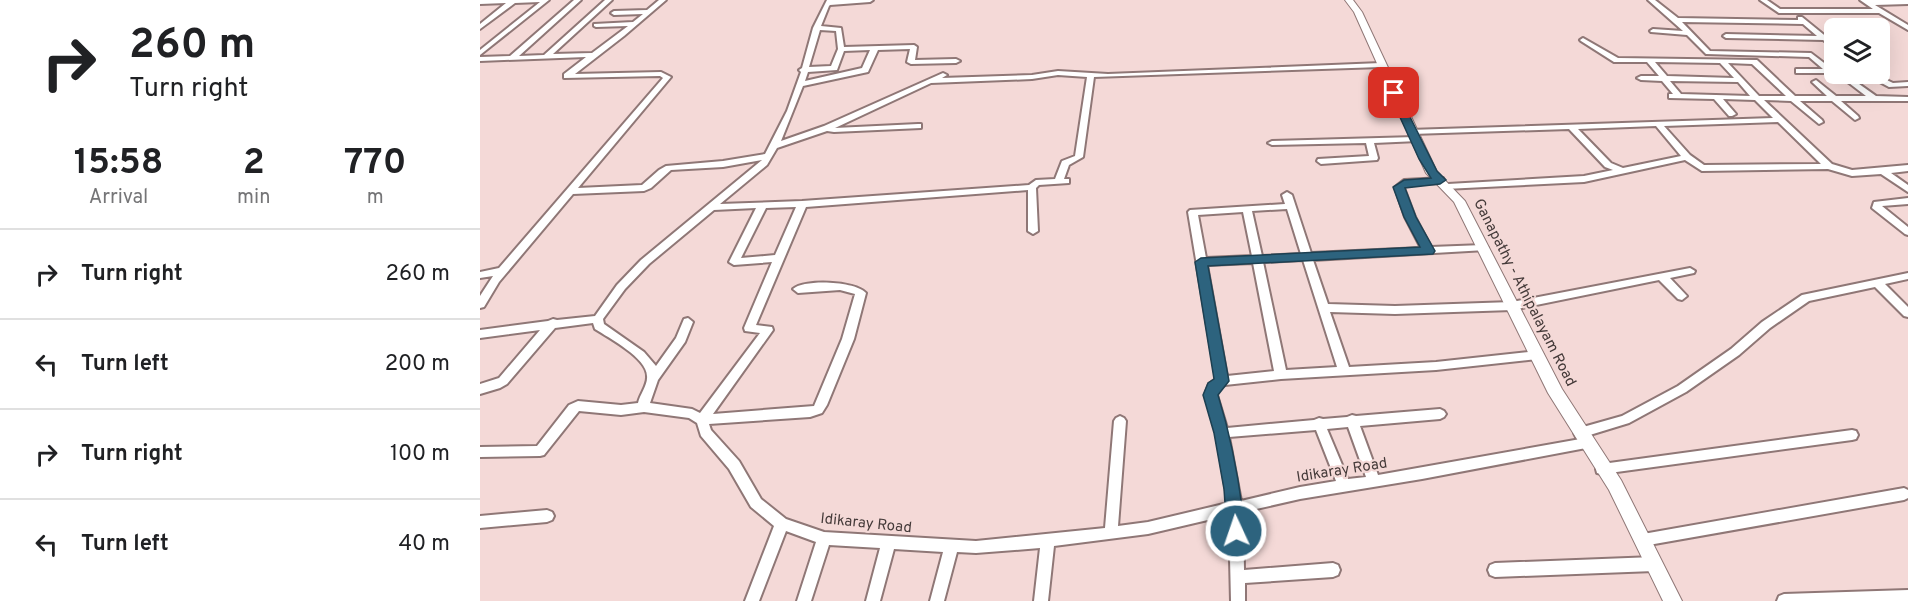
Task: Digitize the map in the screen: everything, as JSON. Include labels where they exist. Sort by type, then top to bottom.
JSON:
[{"type":"main road","name":"Ganapathy - Athipalayam Road","points":[[1349,0],[1359,12],[1381,65],[1432,173],[1459,201],[1537,356],[1583,438],[1615,485],[1672,601]]},
{"type":"street","points":[[480,2],[546,0]]},
{"type":"street","points":[[480,53],[546,0]]},
{"type":"street","points":[[512,58],[578,0]]},
{"type":"street","points":[[546,57],[609,0]]},
{"type":"street","points":[[480,304],[503,271],[667,77],[661,74],[567,76],[663,0]]},
{"type":"street","points":[[654,377],[649,362],[599,326],[598,319],[621,287],[645,262],[714,207],[764,163],[792,110],[816,28],[829,2],[870,0]]},
{"type":"street","points":[[1651,0],[1676,20],[1708,52],[1811,55],[1824,65]]},
{"type":"street","points":[[1763,0],[1779,11],[1882,11]]},
{"type":"street","points":[[480,27],[514,1]]},
{"type":"street","points":[[1865,1],[1908,2]]},
{"type":"street","points":[[1865,1],[1908,28]]},
{"type":"street","points":[[1791,11],[1824,37]]},
{"type":"street","points":[[614,13],[649,12]]},
{"type":"street","points":[[1676,20],[1804,22]]},
{"type":"street","points":[[1711,21],[1744,53]]},
{"type":"street","points":[[596,25],[635,24]]},
{"type":"street","points":[[803,70],[834,68],[841,49],[839,29],[816,28]]},
{"type":"street","points":[[1653,31],[1688,33]]},
{"type":"street","points":[[1726,36],[1824,38]]},
{"type":"street","points":[[1583,40],[1617,60],[1754,62],[1819,122]]},
{"type":"street","points":[[841,49],[914,47],[911,62],[956,61]]},
{"type":"street","points":[[799,85],[865,70],[875,48]]},
{"type":"street","points":[[480,60],[594,55]]},
{"type":"street","points":[[1650,61],[1665,78],[1676,96],[1908,98]]},
{"type":"street","points":[[1722,61],[1828,166]]},
{"type":"street","points":[[930,81],[1032,77],[1058,73],[1091,75],[1381,65]]},
{"type":"street","points":[[1799,71],[1824,71]]},
{"type":"street","points":[[571,191],[644,188],[652,184],[664,170],[669,168],[723,164],[772,151],[943,75]]},
{"type":"street","points":[[714,207],[802,204],[1032,187],[1036,183],[1062,182],[1066,162],[1080,157],[1091,75]]},
{"type":"street","points":[[1641,78],[1740,80]]},
{"type":"street","points":[[1816,82],[1855,118]]},
{"type":"street","points":[[1856,84],[1874,99]]},
{"type":"street","points":[[1892,85],[1908,84]]},
{"type":"street","points":[[1892,85],[1908,98]]},
{"type":"street","points":[[1716,97],[1732,114]]},
{"type":"street","points":[[1272,143],[1369,140],[1413,135],[1571,127],[1780,120]]},
{"type":"street","points":[[1658,124],[1687,157],[1702,168],[1828,166],[1852,173],[1908,168]]},
{"type":"street","points":[[827,128],[834,130],[918,126]]},
{"type":"street","points":[[1571,127],[1608,165],[1623,171]]},
{"type":"street","points":[[1321,161],[1374,158],[1369,140]]},
{"type":"street","points":[[1428,251],[1410,217],[1399,187],[1404,183],[1444,184],[1584,179],[1687,157]]},
{"type":"street","points":[[1883,171],[1908,189]]},
{"type":"street","points":[[1032,187],[1033,231]]},
{"type":"street","points":[[1287,195],[1344,370]]},
{"type":"street","points":[[1908,201],[1877,204],[1877,208],[1908,232]]},
{"type":"street","points":[[702,420],[768,330],[750,328],[802,204]]},
{"type":"street","points":[[762,206],[734,262],[779,258]]},
{"type":"street","points":[[1222,381],[1193,212],[1291,206]]},
{"type":"street","points":[[1247,209],[1281,375]]},
{"type":"street","points":[[1201,262],[1483,248]]},
{"type":"street","points":[[480,275],[503,271]]},
{"type":"street","points":[[1323,308],[1395,310],[1512,306],[1690,272]]},
{"type":"street","name":"Idikaray Road","points":[[702,420],[705,432],[734,465],[756,503],[782,524],[825,538],[976,547],[1111,534],[1148,528],[1300,493],[1374,481],[1583,438],[1624,420],[1682,389],[1734,352],[1766,325],[1806,298],[1908,276]]},
{"type":"street","points":[[1662,277],[1682,296]]},
{"type":"street","points":[[1877,283],[1908,313]]},
{"type":"street","points":[[480,452],[540,452],[573,408],[578,406],[621,410],[644,407],[692,414],[702,420],[818,410],[848,339],[861,293],[854,288],[845,287],[798,289]]},
{"type":"street","points":[[480,334],[598,319]]},
{"type":"street","points":[[644,407],[643,401],[654,377],[681,339],[688,322]]},
{"type":"street","points":[[480,388],[496,386],[503,381],[553,323]]},
{"type":"street","points":[[1238,601],[1236,508],[1222,433],[1211,395],[1214,387],[1222,381],[1281,375],[1436,366],[1537,356]]},
{"type":"street","points":[[1222,433],[1440,414]]},
{"type":"street","points":[[1352,420],[1374,481]]},
{"type":"street","points":[[1111,534],[1120,421]]},
{"type":"street","points":[[1319,423],[1344,486]]},
{"type":"street","points":[[1602,469],[1852,435]]},
{"type":"street","points":[[1643,540],[1904,494]]},
{"type":"street","points":[[480,522],[547,516]]},
{"type":"street","points":[[752,601],[782,524]]},
{"type":"street","points":[[804,601],[825,538]]},
{"type":"street","points":[[1041,601],[1048,541]]},
{"type":"street","points":[[873,601],[888,543]]},
{"type":"street","points":[[937,601],[952,546]]},
{"type":"street","points":[[1495,570],[1654,564]]},
{"type":"street","points":[[1237,578],[1333,570]]},
{"type":"street","points":[[1784,601],[1908,597]]},
{"type":"route","points":[[1236,531],[1236,508],[1222,433],[1211,395],[1214,387],[1222,381],[1201,262],[1428,251],[1410,217],[1399,187],[1404,183],[1440,180],[1432,173],[1394,93]]}]
